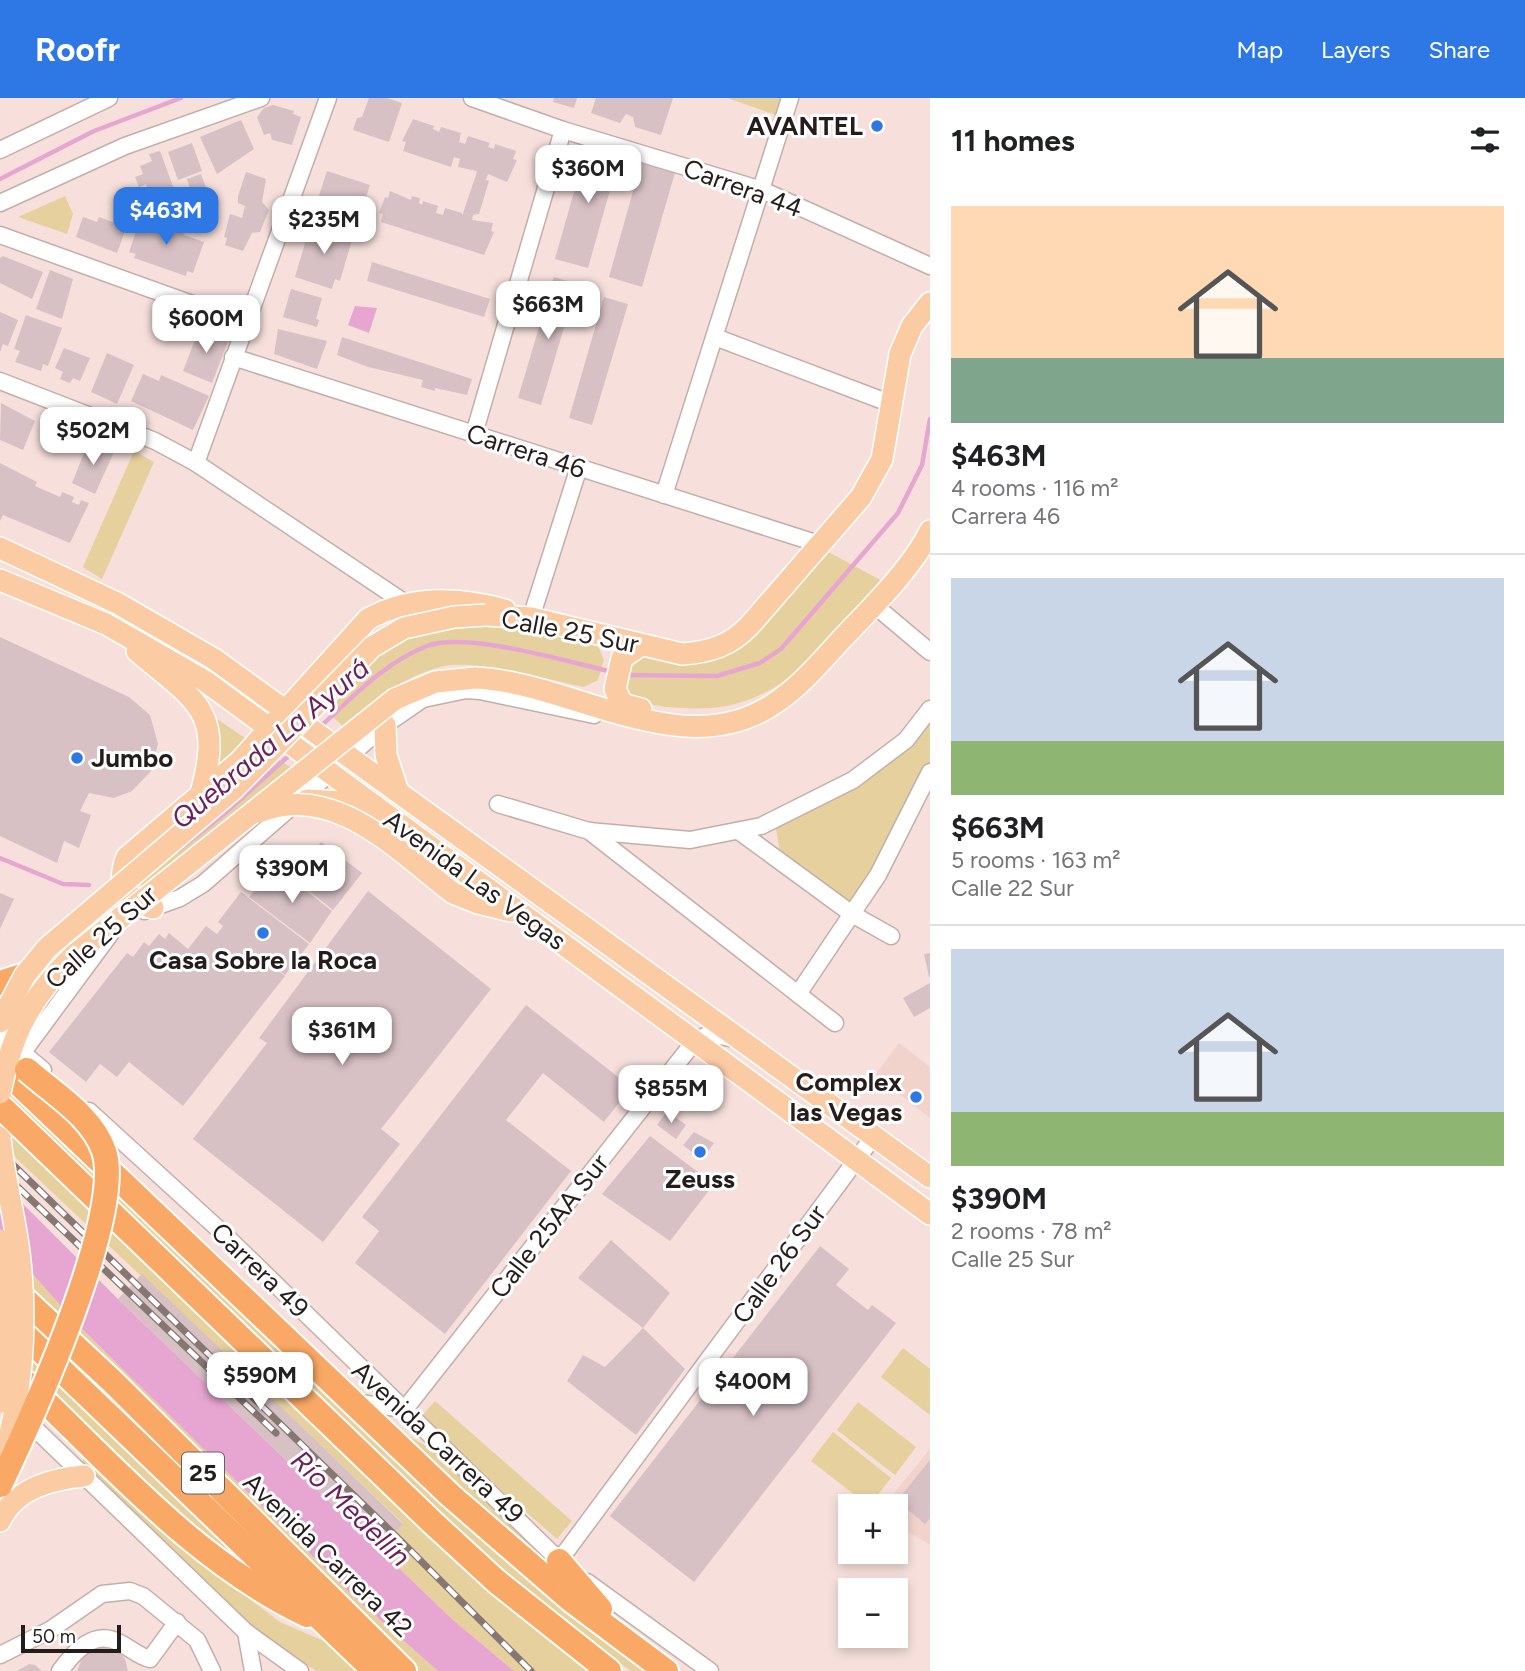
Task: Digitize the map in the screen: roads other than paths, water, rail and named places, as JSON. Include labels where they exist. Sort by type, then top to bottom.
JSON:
[{"type":"highway","points":[[0,983],[25,975]]},
{"type":"highway","points":[[0,1485],[51,1371],[97,1237],[109,1178],[103,1149],[92,1128],[17,1057]]},
{"type":"highway","name":"Avenida Carrera 49","points":[[0,1066],[350,1402],[516,1554],[666,1671]]},
{"type":"highway","points":[[0,1106],[442,1531],[506,1590],[609,1671]]},
{"type":"highway","name":"Avenida Carrera 42","points":[[0,1277],[112,1381],[404,1671]]},
{"type":"highway","name":"Avenida Carrera 42","points":[[0,1311],[375,1671]]},
{"type":"highway","points":[[0,1359],[178,1530],[215,1560],[275,1599],[323,1622]]},
{"type":"highway","points":[[559,1561],[632,1646]]},
{"type":"main road","name":"Calle 25 Sur","points":[[0,1022],[25,975],[65,931],[235,788],[372,647],[404,628],[454,617],[486,615],[530,618],[682,654],[708,651],[731,643],[750,625],[861,497],[882,458],[889,403],[900,354],[912,326],[930,303]]},
{"type":"main road","name":"Calle 25 Sur","points":[[0,1093],[13,1039],[36,996],[48,981],[84,947],[395,699],[435,682],[475,678],[517,682],[664,724],[703,727],[734,720],[776,703],[806,677],[875,601],[930,531]]},
{"type":"main road","name":"Avenida Las Vegas","points":[[0,548],[117,603],[214,659],[930,1177]]},
{"type":"main road","name":"Avenida Las Vegas","points":[[0,580],[106,624],[186,669],[271,728],[380,811],[930,1214]]},
{"type":"main road","points":[[153,908],[140,905],[125,890],[122,868],[127,857],[240,761],[368,619],[405,603],[479,603],[530,618]]},
{"type":"main road","points":[[106,624],[183,691],[206,720],[211,753],[201,793]]},
{"type":"main road","points":[[594,633],[607,648],[616,697],[625,706],[683,717],[731,715],[776,703]]},
{"type":"main road","points":[[475,678],[531,681],[584,696],[598,692],[627,653],[641,645]]},
{"type":"main road","points":[[269,697],[329,662]]},
{"type":"main road","points":[[386,725],[386,755],[398,792]]},
{"type":"main road","points":[[300,800],[342,802],[380,811]]},
{"type":"main road","points":[[241,820],[287,804],[313,804],[343,813],[453,893],[478,903],[517,912]]},
{"type":"main road","points":[[0,1138],[7,1234],[5,1265],[8,1336],[0,1402]]},
{"type":"main road","points":[[0,1467],[14,1417],[21,1355],[22,1283],[7,1234]]},
{"type":"main road","points":[[0,1446],[11,1455],[16,1478],[2,1516]]},
{"type":"main road","points":[[2,1516],[38,1486],[84,1476]]},
{"type":"street","points":[[0,150],[109,98]]},
{"type":"street","points":[[0,203],[125,146],[261,98]]},
{"type":"street","points":[[196,463],[328,98]]},
{"type":"street","name":"Carrera 44","points":[[472,98],[563,130],[762,190],[930,265]]},
{"type":"street","points":[[664,495],[790,98]]},
{"type":"street","points":[[474,434],[563,130]]},
{"type":"street","points":[[0,235],[245,324]]},
{"type":"street","points":[[715,337],[889,403]]},
{"type":"street","name":"Carrera 46","points":[[233,357],[819,544]]},
{"type":"street","points":[[0,381],[155,441],[196,463],[405,603]]},
{"type":"street","points":[[530,618],[579,467]]},
{"type":"street","points":[[875,601],[930,640]]},
{"type":"street","points":[[875,601],[930,652]]},
{"type":"street","name":"Calle 25 Sur","points":[[17,1057],[105,939],[126,920],[203,884],[386,725],[423,699],[466,690],[493,693],[657,729],[703,727]]},
{"type":"street","points":[[498,804],[589,831],[690,840],[740,832],[761,826],[853,780],[906,740],[930,709]]},
{"type":"street","points":[[798,994],[878,875],[930,772]]},
{"type":"street","points":[[589,831],[835,1023]]},
{"type":"street","points":[[740,832],[852,914],[891,936]]},
{"type":"street","name":"Carrera 49","points":[[0,1034],[17,1057],[218,1229],[559,1561],[710,1671]]},
{"type":"street","points":[[694,1042],[709,1034],[718,1034],[744,1042]]},
{"type":"street","name":"Calle 25AA Sur","points":[[405,1409],[694,1042]]},
{"type":"street","name":"Calle 26 Sur","points":[[559,1561],[874,1136]]},
{"type":"street","points":[[0,1395],[246,1632],[300,1671]]},
{"type":"street","points":[[350,1402],[405,1409]]},
{"type":"street","points":[[0,1655],[50,1630],[88,1601],[116,1591],[130,1591],[143,1596],[197,1640],[212,1671]]},
{"type":"street","points":[[60,1671],[82,1645],[99,1639],[116,1640],[150,1658],[177,1622]]},
{"type":"street","points":[[246,1632],[253,1671]]},
{"type":"waterway","points":[[0,179],[94,131],[181,98]]},
{"type":"waterway","name":"Quebrada La Ayurá","points":[[624,675],[717,676],[760,663],[781,649],[898,513],[922,465],[930,419]]},
{"type":"waterway","name":"Quebrada La Ayurá","points":[[320,727],[397,661],[427,646],[444,642],[491,645],[612,672]]},
{"type":"waterway","name":"Quebrada La Ayurá","points":[[177,851],[225,813],[293,752]]},
{"type":"waterway","name":"Quebrada La Ayurá","points":[[0,858],[63,884],[89,885]]},
{"type":"railway","points":[[0,1152],[531,1671]]},
{"type":"railway","points":[[0,1170],[276,1433]]},
{"type":"place","name":"AVANTEL","points":[[877,126]]},
{"type":"place","name":"Jumbo","points":[[77,758]]},
{"type":"place","name":"Casa Sobre la Roca","points":[[263,933]]},
{"type":"place","name":"Complex las Vegas","points":[[916,1097]]},
{"type":"place","name":"Zeuss","points":[[700,1152]]},
{"type":"water label","name":"Río Medellín","points":[[351,1508]]}]
